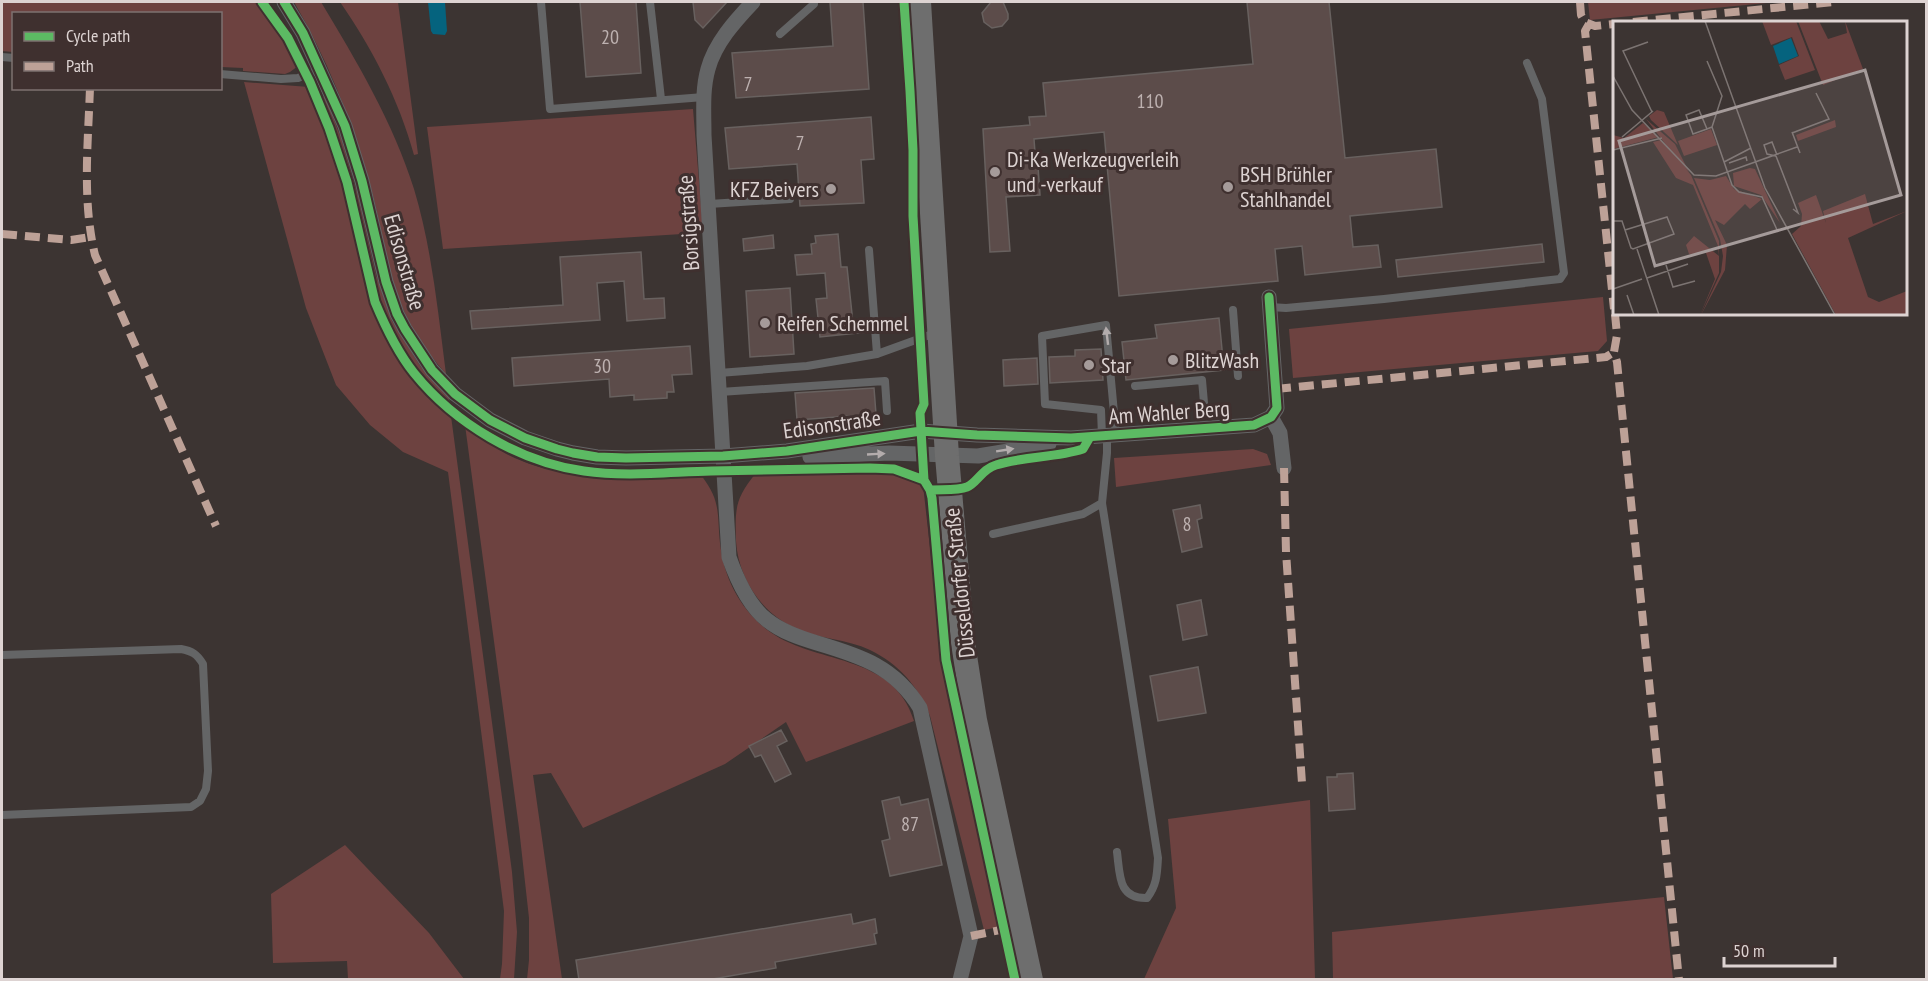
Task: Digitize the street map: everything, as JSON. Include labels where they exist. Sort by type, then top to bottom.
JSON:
[{"type":"main road","name":"Düsseldorfer Straße","points":[[919,2],[947,444],[963,643],[975,720],[1031,980]]},
{"type":"street","name":"Edisonstraße","points":[[284,2],[303,33],[348,137],[362,181],[386,282],[397,314],[423,358],[455,394],[490,420],[509,431],[557,449],[597,457],[791,458],[890,453],[947,444]]},
{"type":"street","name":"Borsigstraße","points":[[753,2],[720,42],[708,68],[704,97],[704,135],[729,557],[735,575],[754,606],[766,620],[784,632],[851,653],[876,664],[899,680],[911,693],[920,708],[971,936],[960,980]]},
{"type":"street","points":[[1269,302],[1277,408],[1271,417],[1280,433],[1284,468]]},
{"type":"street","name":"Am Wahler Berg","points":[[947,444],[977,435],[1071,438],[1254,425],[1271,417]]},
{"type":"street","name":"Edisonstraße","points":[[723,456],[810,448],[921,431],[947,444]]},
{"type":"street","name":"Am Wahler Berg","points":[[947,444],[978,456],[1071,438]]},
{"type":"lane","points":[[540,2],[550,109],[704,97]]},
{"type":"lane","points":[[650,2],[661,99]]},
{"type":"lane","points":[[780,34],[814,2]]},
{"type":"lane","points":[[1269,302],[1286,308],[1560,279],[1564,273],[1542,99],[1527,63]]},
{"type":"lane","points":[[222,74],[281,79],[298,78],[320,69]]},
{"type":"lane","points":[[709,204],[790,200]]},
{"type":"lane","points":[[869,250],[877,354]]},
{"type":"lane","points":[[1233,310],[1238,376]]},
{"type":"lane","points":[[1106,325],[1108,436],[1101,410],[1045,405],[1042,336],[1106,325]]},
{"type":"lane","points":[[718,373],[807,366],[877,354],[940,331]]},
{"type":"lane","points":[[1135,386],[1202,380],[1204,403]]},
{"type":"lane","points":[[720,392],[885,381],[887,411]]},
{"type":"lane","name":"Am Wahler Berg","points":[[1108,436],[1102,503],[1158,858],[1154,889],[1147,898],[1136,898],[1125,892],[1117,852]]},
{"type":"lane","points":[[993,534],[1083,514],[1102,503]]},
{"type":"lane","points":[[2,655],[181,649],[192,651],[203,664],[208,771],[206,789],[200,801],[191,807],[2,815]]},
{"type":"shaded area","points":[[2,2],[258,2],[279,31],[298,66],[285,74],[222,67],[222,12],[12,12],[12,52],[2,51]]},
{"type":"shaded area","points":[[294,2],[321,2],[361,70],[396,140],[414,189],[425,234],[434,281],[446,374],[416,334],[399,300],[372,192],[353,132],[327,66]]},
{"type":"shaded area","points":[[340,2],[398,2],[418,154],[414,155],[401,114],[383,75]]},
{"type":"shaded area","points":[[1588,2],[1777,2],[1590,20]]},
{"type":"shaded area","points":[[244,82],[309,87],[339,171],[369,288],[382,325],[410,372],[451,416],[512,872],[517,932],[514,979],[500,979],[504,911],[448,472],[403,452],[370,425],[336,385],[306,308]]},
{"type":"shaded area","points":[[317,91],[326,99],[341,138],[358,196],[376,275],[392,321],[421,367],[449,397],[450,405],[425,380],[404,352],[380,305],[368,267],[351,189]]},
{"type":"shaded area","points":[[693,109],[703,230],[698,233],[443,249],[427,127]]},
{"type":"shaded area","points":[[1603,297],[1607,341],[1598,351],[1293,378],[1289,329]]},
{"type":"shaded area","points":[[465,425],[503,452],[550,469],[574,474],[701,475],[715,500],[722,556],[729,580],[748,611],[766,629],[785,641],[850,663],[889,682],[904,698],[914,721],[806,762],[786,722],[725,764],[583,828],[551,773],[533,775],[562,979],[527,979],[529,918],[519,828]]},
{"type":"shaded area","points":[[1253,449],[1267,454],[1271,465],[1116,487],[1114,458]]},
{"type":"shaded area","points":[[890,471],[923,485],[943,664],[970,781],[999,927],[984,930],[930,716],[920,695],[899,669],[870,650],[852,643],[804,632],[783,621],[762,603],[741,568],[736,541],[736,512],[740,497],[756,473]]},
{"type":"shaded area","points":[[1310,800],[1315,979],[1144,979],[1176,908],[1168,819]]},
{"type":"shaded area","points":[[345,845],[429,933],[464,979],[348,979],[347,961],[273,963],[271,894]]},
{"type":"shaded area","points":[[1664,897],[1673,979],[1333,979],[1332,932]]},
{"type":"water","points":[[428,2],[445,2],[447,31],[445,35],[433,34],[431,31]]},
{"type":"building","points":[[580,2],[636,2],[641,73],[586,77]]},
{"type":"building","points":[[693,2],[727,2],[703,28],[695,20]]},
{"type":"building","points":[[830,2],[863,2],[869,89],[736,98],[732,53],[833,46]]},
{"type":"building","points":[[991,2],[1003,2],[1008,19],[1002,26],[992,28],[984,22],[982,13]]},
{"type":"building","name":"BSH Brühler Stahlhandel","points":[[1247,2],[1329,2],[1345,158],[1436,149],[1442,207],[1350,216],[1353,247],[1378,245],[1381,267],[1305,275],[1302,246],[1275,249],[1278,281],[1119,296],[1104,132],[1034,139],[1040,195],[1006,197],[1010,251],[990,252],[983,129],[1030,125],[1029,117],[1046,116],[1043,83],[1253,64]]},
{"type":"building","points":[[871,117],[874,159],[861,160],[864,203],[800,206],[797,164],[729,169],[725,128]]},
{"type":"building","points":[[838,234],[841,267],[847,267],[853,323],[865,321],[867,332],[820,337],[816,299],[827,298],[825,273],[797,275],[795,255],[812,254],[811,244],[816,243],[815,236]]},
{"type":"building","points":[[773,235],[774,248],[744,251],[743,239]]},
{"type":"building","points":[[1542,244],[1544,262],[1398,277],[1396,260]]},
{"type":"building","points":[[641,252],[644,299],[664,298],[665,318],[627,321],[624,281],[597,283],[600,320],[472,329],[470,311],[563,305],[560,257]]},
{"type":"building","name":"Reifen Schemmel","points":[[790,288],[794,354],[750,357],[746,291]]},
{"type":"building","name":"BlitzWash","points":[[1219,318],[1224,370],[1126,380],[1122,342],[1157,338],[1155,325]]},
{"type":"building","points":[[690,346],[692,374],[672,375],[674,392],[667,392],[667,398],[634,400],[634,395],[610,397],[609,379],[514,386],[512,358]]},
{"type":"building","points":[[1101,349],[1103,380],[1050,383],[1049,357],[1075,356],[1075,350]]},
{"type":"building","points":[[1037,358],[1038,384],[1004,386],[1003,360]]},
{"type":"building","points":[[874,388],[876,414],[797,420],[795,393]]},
{"type":"building","points":[[1200,505],[1202,518],[1197,520],[1202,547],[1182,552],[1173,510]]},
{"type":"building","points":[[1201,600],[1207,635],[1183,640],[1177,605]]},
{"type":"building","points":[[1198,667],[1206,713],[1158,721],[1150,676]]},
{"type":"building","points":[[781,730],[787,741],[777,746],[791,774],[775,782],[761,755],[755,757],[749,746]]},
{"type":"building","points":[[1353,773],[1355,809],[1329,811],[1327,777]]},
{"type":"building","points":[[899,797],[901,805],[928,799],[942,865],[890,876],[882,841],[890,839],[882,801]]},
{"type":"building","points":[[851,914],[853,924],[875,919],[876,944],[775,962],[776,968],[707,980],[579,980],[576,960]]},
{"type":"marked path","points":[[1580,2],[1581,15],[1585,22],[1595,26],[1613,24]]},
{"type":"marked path","points":[[1643,21],[1834,2]]},
{"type":"marked path","points":[[1589,24],[1585,31],[1613,299]]},
{"type":"marked path","points":[[90,90],[87,193],[95,255],[216,526]]},
{"type":"marked path","points":[[2,234],[71,240],[90,237]]},
{"type":"marked path","points":[[1615,315],[1617,335],[1614,352],[1617,362],[1679,980]]},
{"type":"marked path","points":[[1276,389],[1606,357],[1614,352]]},
{"type":"marked path","points":[[1284,468],[1286,552],[1302,783]]},
{"type":"marked path","points":[[971,936],[1005,929]]},
{"type":"cycle path","points":[[262,2],[288,38],[329,128],[347,182],[375,302],[388,330],[414,373],[449,409],[469,424],[490,438],[536,459],[600,473],[870,468],[894,469],[924,480]]},
{"type":"cycle path","points":[[284,2],[303,33],[345,126],[362,181],[386,282],[405,329],[432,370],[455,394],[490,420],[525,438],[557,449],[597,457],[723,456],[787,451],[921,431],[1071,438],[1254,425],[1271,417],[1277,408],[1269,297]]},
{"type":"cycle path","points":[[904,2],[924,404],[920,413],[924,480],[932,498],[946,660],[1015,980]]},
{"type":"cycle path","points":[[930,490],[967,487],[996,465],[1083,449],[1090,437]]},
{"type":"place","name":"Di-Ka Werkzeugverleih und -verkauf","points":[[995,172]]},
{"type":"place","name":"BSH Brühler Stahlhandel","points":[[1228,187]]},
{"type":"place","name":"KFZ Beivers","points":[[831,189]]},
{"type":"place","name":"Reifen Schemmel","points":[[765,323]]},
{"type":"place","name":"BlitzWash","points":[[1173,360]]},
{"type":"place","name":"Star","points":[[1089,365]]}]
